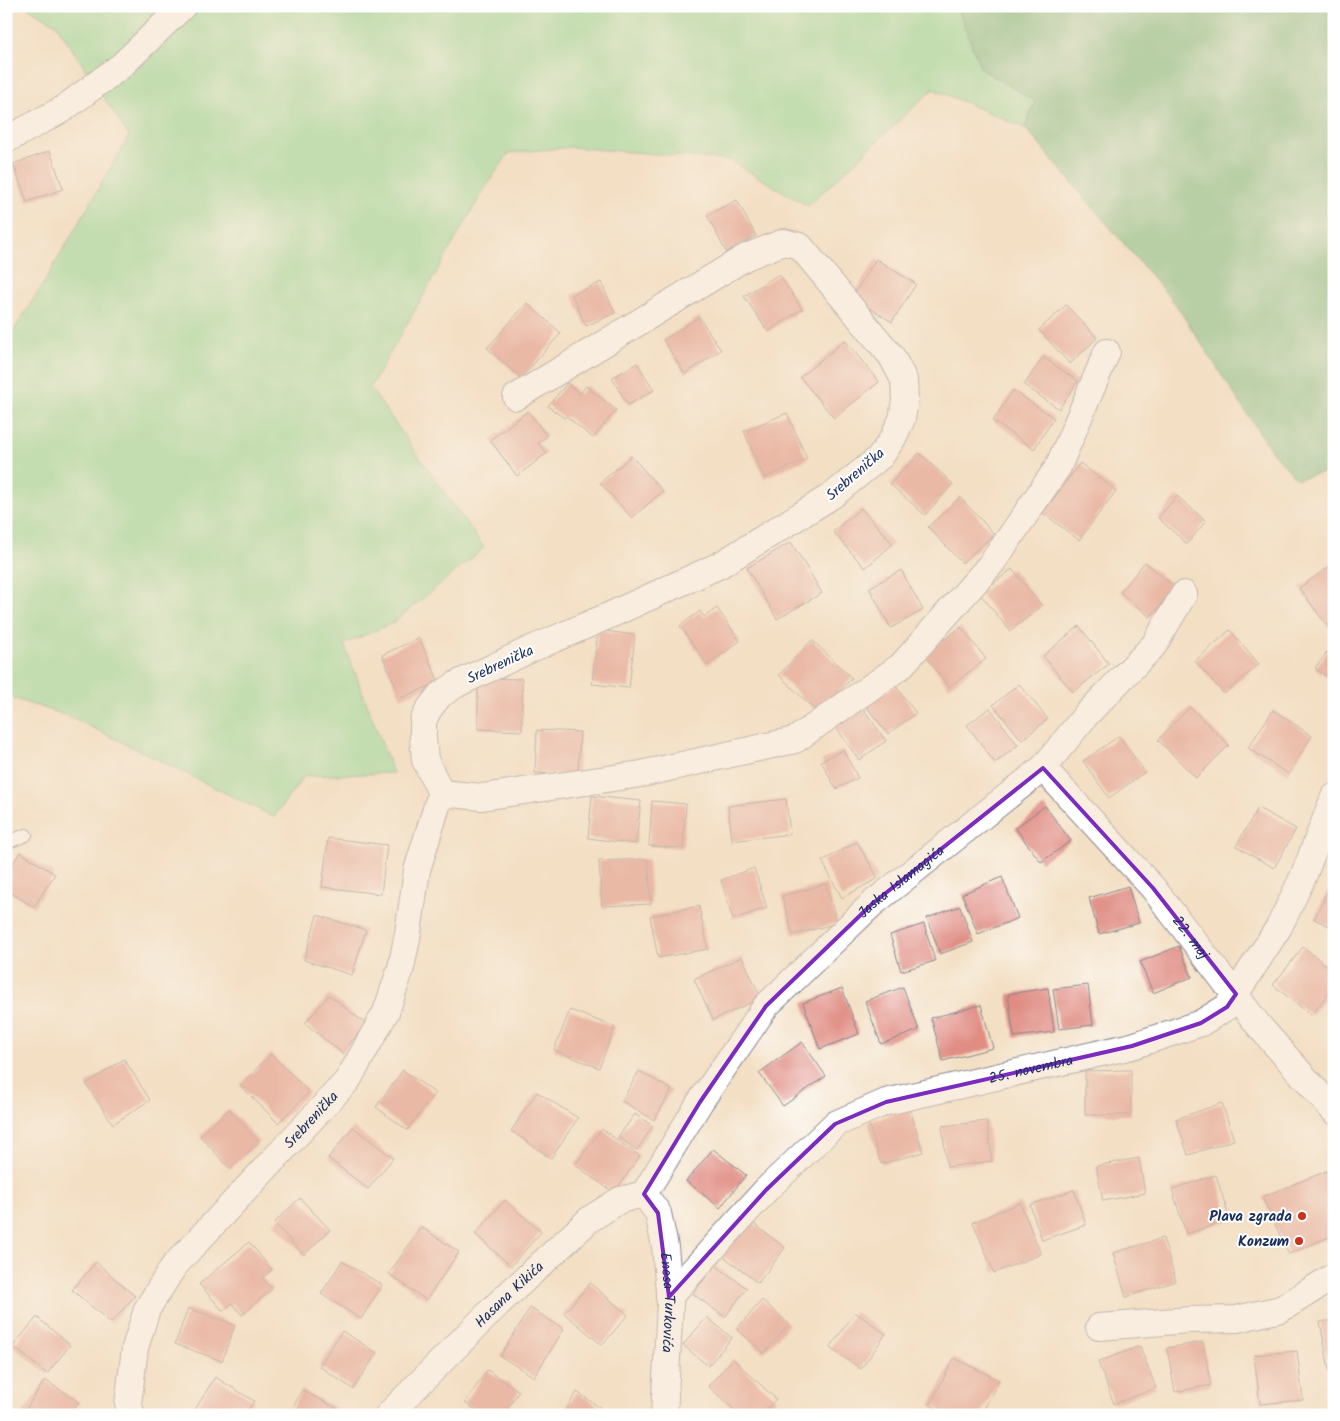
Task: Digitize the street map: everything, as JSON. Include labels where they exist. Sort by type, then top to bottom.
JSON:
[{"type":"street","points":[[6,140],[63,109],[121,66],[183,6]]},
{"type":"street","name":"Srebrenička","points":[[132,1415],[128,1404],[135,1348],[147,1309],[160,1288],[174,1266],[348,1080],[386,1012],[403,959],[417,870],[441,793],[426,760],[423,721],[429,709],[440,695],[457,684],[720,565],[834,495],[881,456],[893,438],[902,419],[905,401],[904,380],[892,357],[800,246],[784,242],[746,257],[516,397]]},
{"type":"street","points":[[441,793],[482,797],[641,774],[795,740],[901,666],[992,563],[1058,467],[1107,352]]},
{"type":"street","name":"Jaska Islamagića","points":[[644,1194],[700,1102],[766,1006],[872,904],[1043,768],[1086,715],[1154,646],[1184,594]]},
{"type":"street","name":"22. maj","points":[[1043,768],[1153,888],[1259,1026],[1334,1111]]},
{"type":"street","name":"25. novembra","points":[[669,1297],[766,1190],[835,1124],[886,1102],[1132,1046],[1202,1023],[1227,1007],[1279,927],[1299,885],[1334,797]]},
{"type":"street","name":"Enesa Turkovića","points":[[644,1194],[658,1214],[666,1248],[669,1297],[664,1415]]},
{"type":"street","name":"Hasana Kikića","points":[[388,1415],[499,1303],[590,1218],[620,1200],[644,1194]]},
{"type":"street","points":[[1099,1327],[1189,1320],[1237,1319],[1280,1310],[1334,1276]]},
{"type":"lane","points":[[6,844],[26,835]]},
{"type":"highlighted area","points":[[1043,768],[1153,888],[1236,994],[1227,1007],[1201,1023],[1132,1046],[886,1102],[835,1124],[766,1190],[669,1297],[658,1213],[644,1194],[700,1102],[766,1006],[872,904]]},
{"type":"green space","points":[[25,6],[957,6],[981,69],[1035,101],[1025,128],[933,89],[808,206],[729,160],[571,147],[509,153],[485,188],[370,388],[484,548],[393,623],[344,644],[393,773],[304,776],[274,817],[71,717],[6,696],[6,343],[45,281],[129,136],[56,24]]},
{"type":"green space","points":[[957,6],[1334,6],[1334,470],[1297,479],[1272,452],[1176,305],[1025,128],[1035,101],[981,69]]},
{"type":"building","points":[[50,151],[63,189],[27,202],[13,164]]},
{"type":"building","points":[[737,200],[756,236],[726,252],[707,215]]},
{"type":"building","points":[[876,259],[916,284],[892,322],[852,297]]},
{"type":"building","points":[[779,274],[802,309],[768,332],[744,296]]},
{"type":"building","points":[[601,282],[615,313],[586,326],[572,295]]},
{"type":"building","points":[[527,303],[561,333],[521,378],[487,348]]},
{"type":"building","points":[[1066,305],[1097,338],[1070,364],[1039,330]]},
{"type":"building","points":[[699,317],[721,350],[685,374],[663,340]]},
{"type":"building","points":[[845,340],[879,382],[834,418],[800,377]]},
{"type":"building","points":[[1043,357],[1078,381],[1059,409],[1024,385]]},
{"type":"building","points":[[637,363],[654,390],[628,405],[612,378]]},
{"type":"building","points":[[567,383],[580,394],[586,386],[616,410],[593,438],[566,416],[564,418],[548,406]]},
{"type":"building","points":[[1013,390],[1054,418],[1034,449],[993,421]]},
{"type":"building","points":[[528,411],[547,436],[538,443],[547,453],[517,476],[490,440]]},
{"type":"building","points":[[787,413],[807,459],[764,478],[744,431]]},
{"type":"building","points":[[919,453],[953,484],[925,515],[890,484]]},
{"type":"building","points":[[631,456],[663,491],[632,518],[600,483]]},
{"type":"building","points":[[1080,463],[1116,491],[1079,540],[1043,513]]},
{"type":"building","points":[[1177,496],[1206,521],[1187,544],[1158,518]]},
{"type":"building","points":[[960,497],[994,534],[962,563],[928,527]]},
{"type":"building","points":[[861,508],[893,544],[865,568],[833,532]]},
{"type":"building","points":[[791,542],[822,593],[777,619],[747,568]]},
{"type":"building","points":[[1145,562],[1175,587],[1150,617],[1120,592]]},
{"type":"building","points":[[1334,563],[1334,631],[1332,632],[1299,588]]},
{"type":"building","points":[[1012,569],[1042,606],[1010,631],[980,594]]},
{"type":"building","points":[[901,570],[923,610],[891,628],[869,588]]},
{"type":"building","points":[[717,608],[740,641],[707,665],[680,626],[700,611],[704,617]]},
{"type":"building","points":[[1079,626],[1109,664],[1073,692],[1043,656]]},
{"type":"building","points":[[961,627],[986,659],[949,687],[924,654]]},
{"type":"building","points":[[598,630],[635,635],[629,688],[592,684]]},
{"type":"building","points":[[1230,630],[1259,664],[1224,694],[1195,661]]},
{"type":"building","points":[[419,638],[439,682],[401,698],[382,655]]},
{"type":"building","points":[[812,640],[852,678],[818,713],[779,675]]},
{"type":"building","points":[[1334,644],[1334,682],[1315,668]]},
{"type":"building","points":[[478,678],[522,679],[522,731],[478,729]]},
{"type":"building","points":[[1019,684],[1048,719],[1022,740],[993,705]]},
{"type":"building","points":[[895,685],[916,713],[888,734],[866,706]]},
{"type":"building","points":[[862,707],[886,741],[859,760],[835,726]]},
{"type":"building","points":[[1190,707],[1229,745],[1196,778],[1158,740]]},
{"type":"building","points":[[990,708],[1018,745],[995,763],[967,725]]},
{"type":"building","points":[[1273,710],[1312,736],[1288,774],[1248,748]]},
{"type":"building","points":[[537,730],[580,732],[578,775],[535,773]]},
{"type":"building","points":[[1119,736],[1145,772],[1109,798],[1083,761]]},
{"type":"building","points":[[843,750],[858,778],[836,789],[821,761]]},
{"type":"building","points":[[592,796],[641,801],[636,844],[588,838]]},
{"type":"building","points":[[786,799],[790,834],[732,841],[728,806]]},
{"type":"building","points":[[652,801],[686,804],[683,848],[649,846]]},
{"type":"building","points":[[1045,806],[1071,841],[1041,862],[1015,828]]},
{"type":"building","points":[[1258,808],[1296,829],[1274,868],[1236,846]]},
{"type":"building","points":[[328,838],[387,845],[381,894],[322,887]]},
{"type":"building","points":[[857,842],[878,878],[842,898],[822,861]]},
{"type":"building","points":[[20,852],[55,874],[34,907],[6,890],[6,874]]},
{"type":"building","points":[[648,859],[651,904],[602,906],[599,861]]},
{"type":"building","points":[[754,868],[767,908],[733,919],[721,880]]},
{"type":"building","points":[[1002,877],[1018,918],[978,934],[962,894]]},
{"type":"building","points":[[1334,878],[1334,928],[1314,919]]},
{"type":"building","points":[[826,884],[837,923],[793,935],[782,896]]},
{"type":"building","points":[[1128,886],[1139,923],[1099,934],[1089,898]]},
{"type":"building","points":[[699,906],[708,949],[658,958],[650,916]]},
{"type":"building","points":[[960,906],[973,942],[940,954],[927,918]]},
{"type":"building","points":[[317,915],[366,930],[352,975],[304,960]]},
{"type":"building","points":[[924,924],[935,961],[901,971],[890,935]]},
{"type":"building","points":[[1179,946],[1192,977],[1153,993],[1140,962]]},
{"type":"building","points":[[1303,947],[1334,971],[1334,987],[1311,1015],[1273,985]]},
{"type":"building","points":[[742,957],[761,998],[713,1020],[694,979]]},
{"type":"building","points":[[1088,985],[1093,1025],[1059,1029],[1053,989]]},
{"type":"building","points":[[903,987],[919,1030],[881,1044],[865,1001]]},
{"type":"building","points":[[842,988],[859,1034],[820,1049],[803,1003]]},
{"type":"building","points":[[1048,988],[1054,1032],[1014,1037],[1008,994]]},
{"type":"building","points":[[329,995],[366,1024],[342,1053],[305,1023]]},
{"type":"building","points":[[981,1005],[993,1048],[943,1061],[931,1018]]},
{"type":"building","points":[[570,1010],[615,1027],[599,1068],[554,1050]]},
{"type":"building","points":[[802,1042],[826,1076],[783,1106],[759,1073]]},
{"type":"building","points":[[271,1054],[309,1092],[278,1123],[240,1085]]},
{"type":"building","points":[[124,1059],[150,1100],[113,1124],[86,1084]]},
{"type":"building","points":[[403,1070],[435,1093],[407,1130],[376,1107]]},
{"type":"building","points":[[1131,1070],[1131,1115],[1085,1115],[1085,1071]]},
{"type":"building","points":[[639,1071],[672,1090],[654,1120],[622,1101]]},
{"type":"building","points":[[537,1092],[578,1118],[551,1158],[511,1131]]},
{"type":"building","points":[[1222,1103],[1234,1140],[1188,1155],[1176,1119]]},
{"type":"building","points":[[229,1109],[259,1142],[230,1169],[200,1136]]},
{"type":"building","points":[[910,1109],[923,1152],[881,1164],[868,1122]]},
{"type":"building","points":[[635,1114],[653,1126],[637,1150],[618,1137]]},
{"type":"building","points":[[987,1121],[992,1161],[947,1167],[942,1126]]},
{"type":"building","points":[[353,1127],[393,1158],[368,1189],[328,1158]]},
{"type":"building","points":[[602,1129],[640,1156],[614,1193],[575,1165]]},
{"type":"building","points":[[713,1149],[746,1175],[720,1208],[686,1181]]},
{"type":"building","points":[[1139,1158],[1145,1193],[1103,1201],[1096,1166]]},
{"type":"building","name":"Plava zgrada","points":[[1334,1168],[1334,1235],[1289,1254],[1262,1197]]},
{"type":"building","points":[[1216,1175],[1230,1220],[1186,1234],[1172,1189]]},
{"type":"building","points":[[1074,1190],[1086,1225],[1042,1240],[1030,1205]]},
{"type":"building","points":[[300,1198],[330,1230],[304,1255],[274,1223]]},
{"type":"building","points":[[505,1200],[541,1232],[511,1266],[475,1234]]},
{"type":"building","points":[[1020,1203],[1041,1254],[994,1273],[973,1222]]},
{"type":"building","points":[[749,1220],[785,1248],[758,1283],[722,1255]]},
{"type":"building","points":[[421,1227],[459,1252],[426,1300],[389,1274]]},
{"type":"building","points":[[1163,1238],[1176,1281],[1126,1297],[1113,1253]]},
{"type":"building","points":[[249,1242],[272,1270],[262,1278],[272,1289],[242,1315],[232,1303],[223,1311],[199,1284]]},
{"type":"building","points":[[342,1261],[382,1285],[361,1319],[321,1294]]},
{"type":"building","points":[[96,1262],[135,1296],[111,1323],[72,1290]]},
{"type":"building","points":[[715,1265],[747,1288],[725,1317],[693,1294]]},
{"type":"building","points":[[590,1283],[628,1315],[602,1345],[564,1313]]},
{"type":"building","points":[[762,1300],[789,1324],[764,1353],[737,1329]]},
{"type":"building","points":[[188,1308],[235,1325],[222,1361],[175,1344]]},
{"type":"building","points":[[530,1308],[564,1329],[534,1377],[500,1356]]},
{"type":"building","points":[[855,1312],[886,1334],[861,1369],[830,1348]]},
{"type":"building","points":[[37,1317],[70,1345],[47,1374],[13,1346]]},
{"type":"building","points":[[707,1317],[732,1338],[708,1366],[683,1345]]},
{"type":"building","points":[[1334,1320],[1334,1373],[1330,1374],[1320,1322]]},
{"type":"building","points":[[342,1331],[377,1353],[353,1389],[319,1366]]},
{"type":"building","points":[[1203,1342],[1211,1385],[1175,1392],[1167,1348]]},
{"type":"building","points":[[1140,1346],[1156,1388],[1114,1404],[1098,1362]]},
{"type":"building","points":[[1297,1351],[1303,1400],[1260,1404],[1254,1355]]},
{"type":"building","points":[[954,1358],[999,1380],[981,1415],[950,1415],[930,1405]]},
{"type":"building","points":[[733,1359],[776,1399],[761,1415],[740,1415],[708,1386]]},
{"type":"building","points":[[487,1370],[519,1391],[504,1415],[483,1415],[465,1403]]},
{"type":"building","points":[[215,1377],[254,1401],[245,1415],[202,1415],[195,1410]]},
{"type":"building","points":[[45,1380],[79,1402],[71,1415],[22,1415]]},
{"type":"building","points":[[302,1390],[342,1411],[340,1415],[289,1415]]},
{"type":"building","points":[[577,1392],[611,1415],[562,1415]]},
{"type":"place","name":"Plava zgrada","points":[[1302,1216]]},
{"type":"place","name":"Konzum","points":[[1299,1241]]}]
